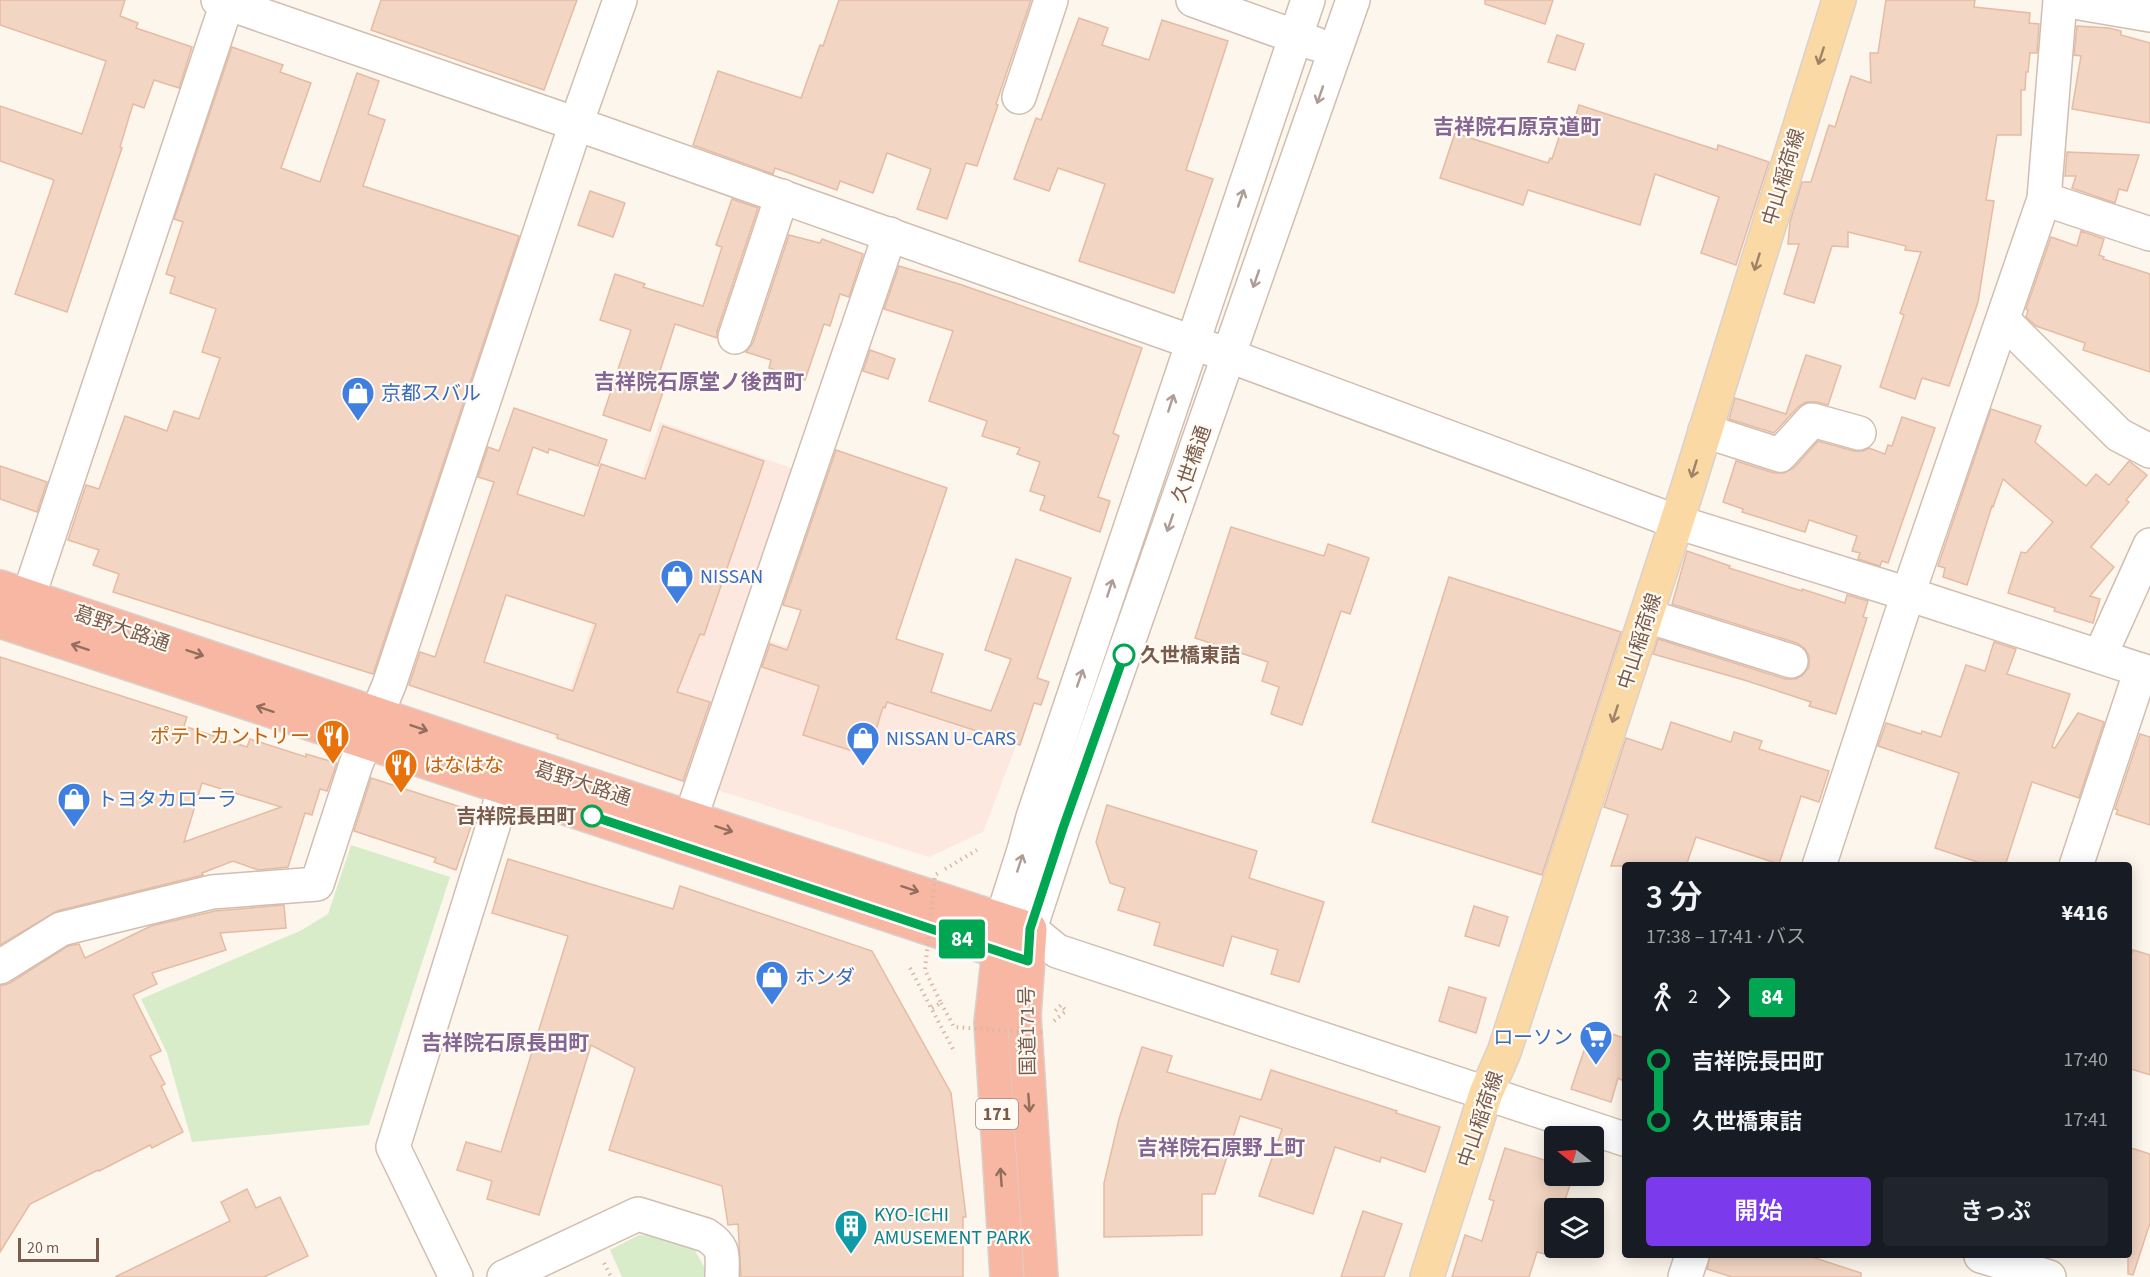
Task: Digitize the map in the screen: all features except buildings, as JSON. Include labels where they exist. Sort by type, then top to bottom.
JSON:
[{"type":"highway","name":"葛野大路通","points":[[15,592],[372,728],[686,832],[1028,954]]},
{"type":"highway","name":"葛野大路通","points":[[9,624],[372,728]]},
{"type":"highway","name":"葛野大路通","points":[[686,832],[1016,924]]},
{"type":"highway","name":"171","points":[[1016,924],[1028,954]]},
{"type":"highway","name":"国道171号","points":[[1007,1277],[991,1023],[1028,954]]},
{"type":"highway","name":"国道171号","points":[[1028,954],[1023,1016],[1041,1277]]},
{"type":"main road","name":"中山稲荷線","points":[[1426,1277],[1486,1093],[1504,1052],[1647,616],[1839,0]]},
{"type":"street","points":[[0,967],[61,929],[212,892],[317,884],[356,764],[389,685],[576,124],[620,0]]},
{"type":"street","points":[[1019,97],[1051,0]]},
{"type":"street","points":[[1193,0],[1335,51]]},
{"type":"street","name":"久世橋通","points":[[1016,924],[1024,850],[1033,817],[1308,0]]},
{"type":"street","name":"久世橋通","points":[[1016,924],[1063,828],[1353,0]]},
{"type":"street","points":[[1820,862],[1908,594],[2044,199],[2061,0],[2150,15]]},
{"type":"street","points":[[9,624],[15,592],[224,1],[1192,342],[1677,522],[2145,671],[2077,862]]},
{"type":"street","points":[[735,337],[782,196]]},
{"type":"street","points":[[2044,199],[2150,234]]},
{"type":"street","points":[[686,832],[890,234]]},
{"type":"street","points":[[2003,320],[2119,435],[2150,451]]},
{"type":"street","points":[[1705,431],[1780,455],[1812,420],[1859,434]]},
{"type":"street","points":[[2100,656],[2150,545]]},
{"type":"street","points":[[1647,616],[1791,661]]},
{"type":"street","points":[[456,1277],[393,1147],[509,774]]},
{"type":"street","points":[[1016,924],[1028,954],[1486,1093],[1622,1138]]},
{"type":"street","points":[[504,1277],[638,1214],[706,1235],[716,1241],[723,1250],[722,1277]]},
{"type":"street","points":[[1685,1277],[1691,1258]]},
{"type":"street","points":[[1987,1258],[2049,1277]]},
{"type":"path","points":[[977,850],[934,875],[925,970],[954,1026],[1042,1032]]},
{"type":"path","points":[[910,968],[955,1053]]},
{"type":"path","points":[[932,1008],[941,1003]]},
{"type":"path","points":[[1057,1008],[1061,1005],[1066,1011],[1063,1013]]},
{"type":"shaded area","name":"NISSAN","points":[[660,422],[800,471],[693,785],[554,738]]},
{"type":"shaded area","name":"NISSAN U-CARS","points":[[761,638],[904,686],[898,707],[1016,746],[983,832],[929,857],[711,788]]},
{"type":"green space","points":[[351,845],[450,877],[369,1125],[192,1142],[167,1053],[141,999],[302,930],[328,914]]},
{"type":"green space","points":[[639,1235],[661,1236],[693,1247],[706,1270],[705,1277],[622,1277],[610,1250]]},
{"type":"bus line","name":"84","points":[[592,816],[1028,961],[1030,929],[1124,655]]},
{"type":"place","name":"京都スバル","points":[[358,422]]},
{"type":"place","name":"NISSAN","points":[[677,605]]},
{"type":"place","name":"久世橋東詰","points":[[1124,655]]},
{"type":"place","name":"ポテトカントリー","points":[[333,765]]},
{"type":"place","name":"NISSAN U-CARS","points":[[863,767]]},
{"type":"place","name":"はなはな","points":[[401,794]]},
{"type":"place","name":"吉祥院長田町","points":[[592,816]]},
{"type":"place","name":"トヨタカローラ","points":[[74,828]]},
{"type":"place","name":"ホンダ","points":[[772,1006]]},
{"type":"place","name":"ローソン","points":[[1596,1066]]},
{"type":"place","name":"KYO-ICHI AMUSEMENT PARK","points":[[851,1255]]},
{"type":"district","name":"吉祥院石原京道町","points":[[1517,127]]},
{"type":"district","name":"吉祥院石原堂ノ後西町","points":[[699,382]]},
{"type":"district","name":"吉祥院石原長田町","points":[[505,1043]]},
{"type":"district","name":"吉祥院石原野上町","points":[[1221,1148]]}]
